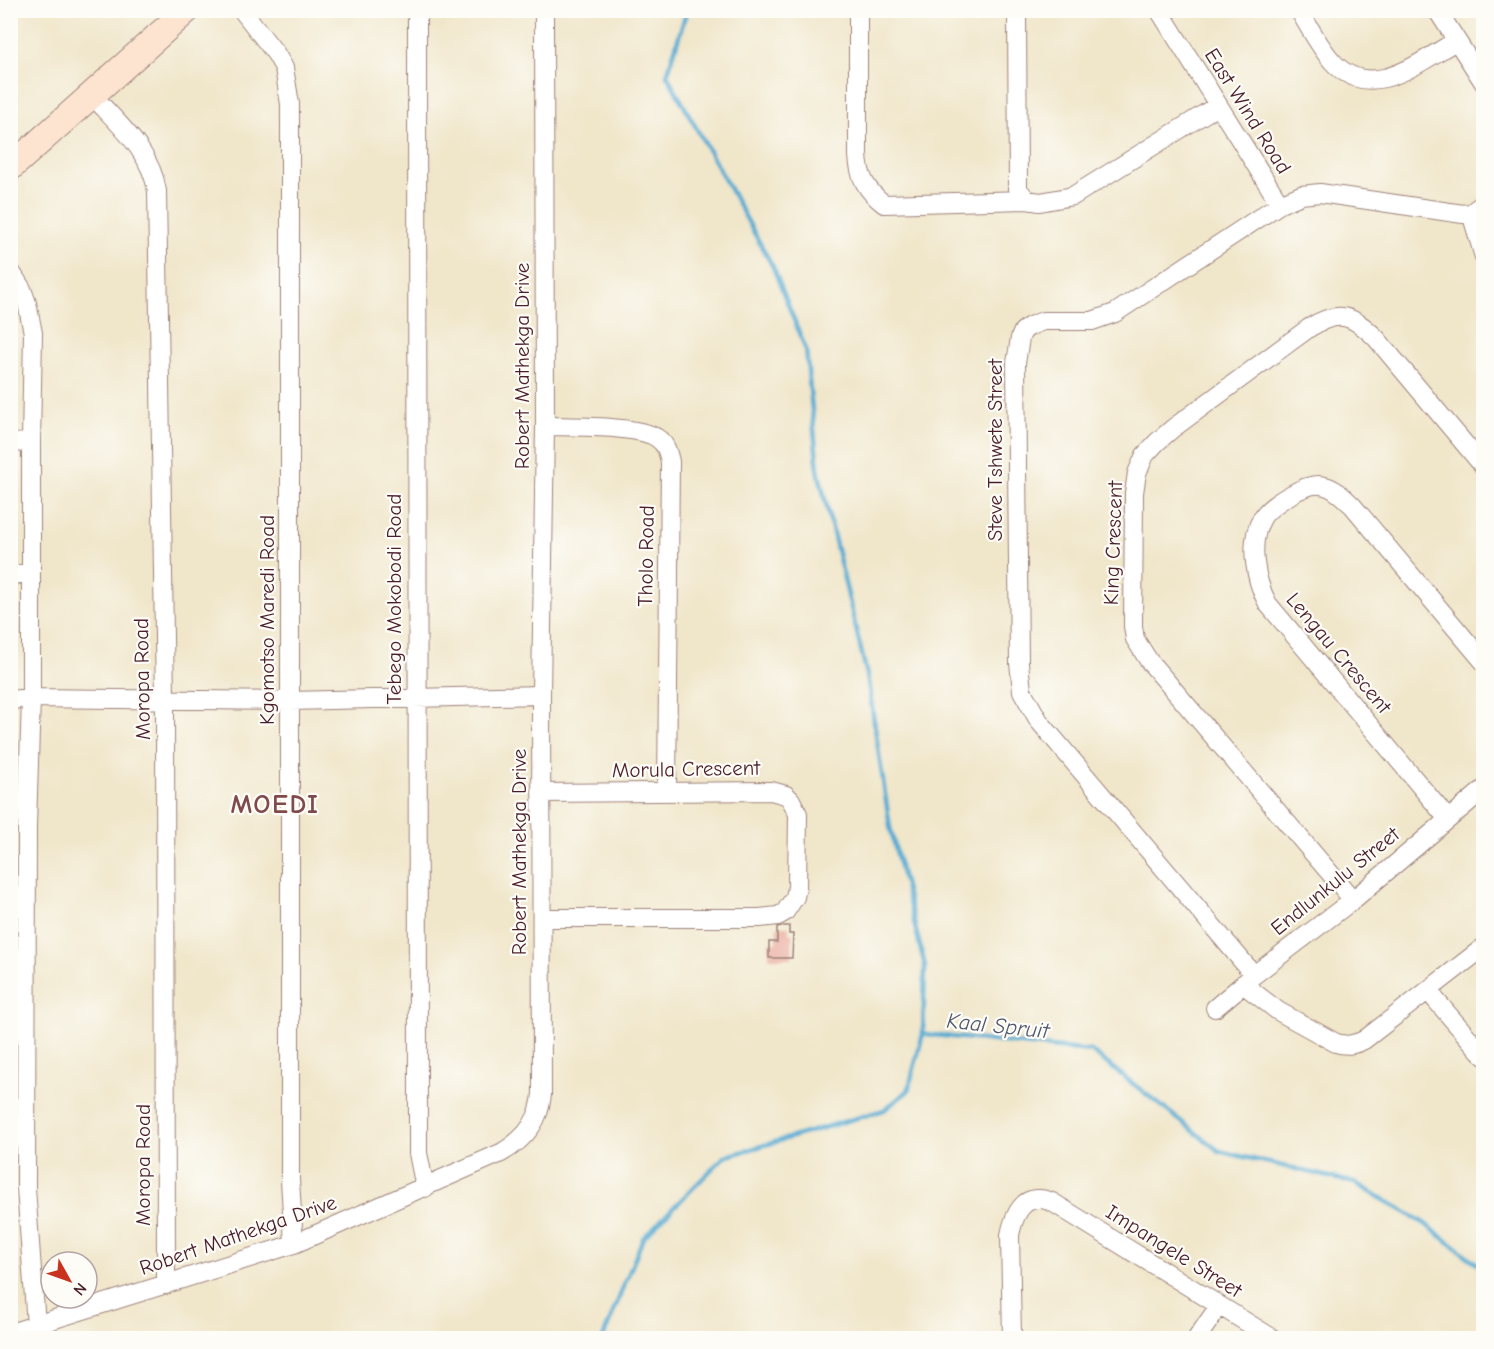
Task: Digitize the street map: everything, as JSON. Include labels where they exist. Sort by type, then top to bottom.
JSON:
[{"type":"street","points":[[10,168],[187,10]]},
{"type":"street","name":"Kgomotso Maredi Road","points":[[242,10],[284,68],[290,104],[290,1180],[294,1244]]},
{"type":"street","name":"Tebego Mokobodi Road","points":[[417,10],[418,1154],[425,1188]]},
{"type":"street","name":"Robert Mathekga Drive","points":[[10,1333],[294,1244],[425,1188],[510,1148],[527,1133],[538,1115],[542,1094],[544,10]]},
{"type":"street","points":[[858,10],[859,170],[869,191],[884,204],[1027,200],[1040,202],[1073,196],[1217,106]]},
{"type":"street","points":[[1017,10],[1018,189],[1027,200]]},
{"type":"street","name":"East Wind Road","points":[[1159,10],[1280,204]]},
{"type":"street","points":[[1299,10],[1333,63],[1343,71],[1365,79],[1387,79],[1398,75],[1456,41]]},
{"type":"street","points":[[1437,10],[1484,83]]},
{"type":"street","name":"Moropa Road","points":[[92,95],[148,160],[155,175],[157,191],[165,700],[166,1285]]},
{"type":"street","name":"Steve Tshwete Street","points":[[1477,208],[1452,213],[1320,193],[1301,195],[1280,204],[1115,312],[1092,321],[1043,321],[1023,331],[1016,363],[1018,663],[1022,691],[1039,721],[1249,980],[1278,1011],[1336,1043],[1345,1046],[1355,1045],[1484,947]]},
{"type":"street","points":[[1477,208],[1484,257]]},
{"type":"street","points":[[10,270],[22,289],[33,333],[31,698],[19,826],[18,1190],[36,1325]]},
{"type":"street","name":"King Crescent","points":[[1353,900],[1149,661],[1135,639],[1133,627],[1134,504],[1137,473],[1145,455],[1173,429],[1309,328],[1322,320],[1335,316],[1355,320],[1376,338],[1484,467]]},
{"type":"street","name":"Tholo Road","points":[[545,426],[643,431],[658,439],[667,449],[670,462],[667,791]]},
{"type":"street","points":[[10,444],[31,442]]},
{"type":"street","name":"Lengau Crescent","points":[[1447,818],[1268,604],[1257,577],[1255,543],[1262,517],[1273,506],[1300,489],[1323,484],[1332,488],[1352,505],[1484,662]]},
{"type":"street","points":[[10,575],[31,573]]},
{"type":"street","points":[[10,699],[290,701],[541,695]]},
{"type":"street","name":"Endlunkulu Street","points":[[1215,1008],[1353,900],[1484,789]]},
{"type":"street","name":"Morula Crescent","points":[[542,794],[771,791],[786,795],[798,814],[795,897],[785,912],[778,916],[760,918],[542,918]]},
{"type":"street","points":[[1428,991],[1484,1056]]},
{"type":"street","name":"Impangele Street","points":[[1012,1338],[1010,1235],[1012,1221],[1019,1209],[1038,1198],[1052,1202],[1272,1338]]},
{"type":"street","points":[[1197,1338],[1219,1306]]},
{"type":"building","points":[[789,926],[789,934],[793,934],[792,958],[769,958],[769,942],[777,942],[777,927]]},
{"type":"waterway","points":[[687,10],[667,75],[773,267],[806,350],[818,470],[867,675],[890,827],[925,966],[923,1034]]},
{"type":"waterway","name":"Kaal Spruit","points":[[603,1338],[643,1238],[724,1157],[884,1110],[908,1091],[923,1034],[1091,1051],[1219,1151],[1355,1183],[1424,1223],[1484,1269]]},
{"type":"district","name":"MOEDI","points":[[275,804]]}]
